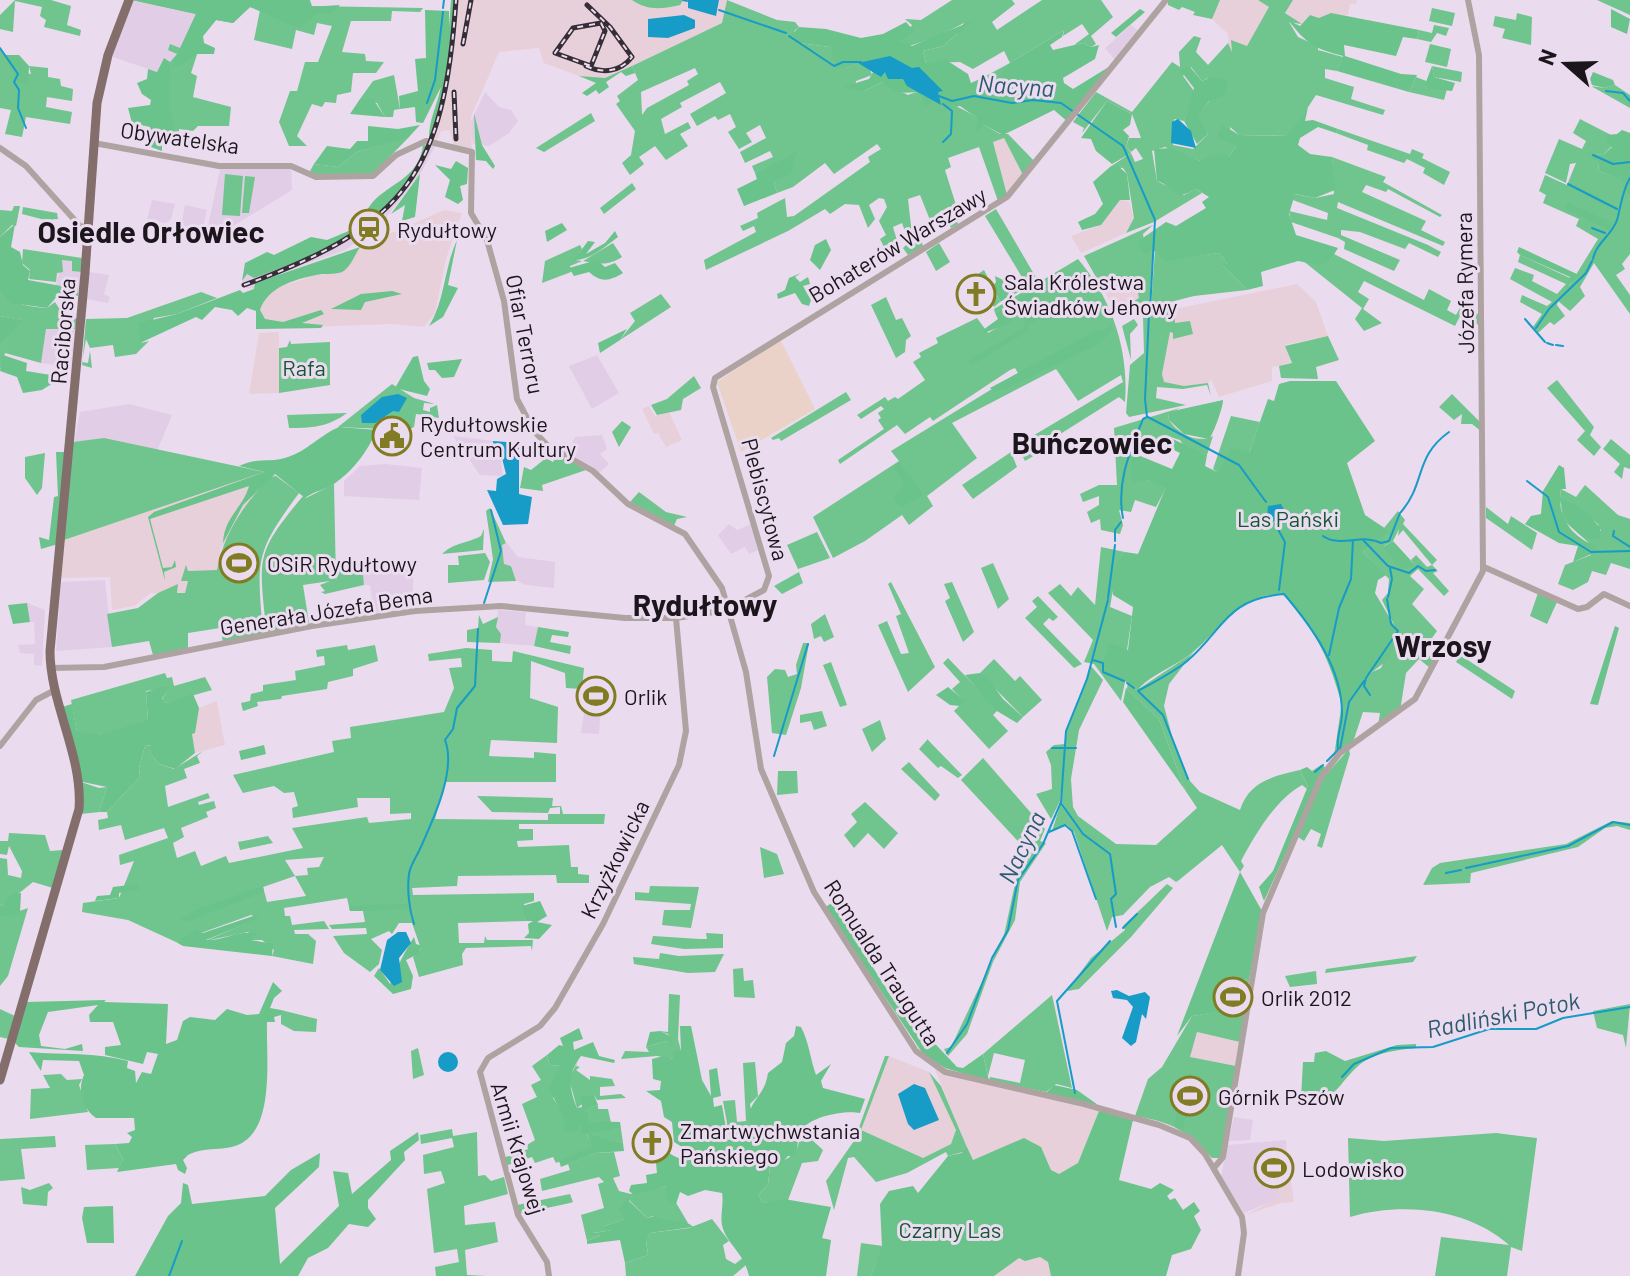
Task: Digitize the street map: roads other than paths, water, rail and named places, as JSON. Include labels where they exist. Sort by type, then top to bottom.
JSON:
[{"type":"main road","name":"Raciborska","points":[[0,1080],[79,809],[78,781],[55,690],[58,574],[85,227],[102,78],[129,0]]},
{"type":"street","name":"Bohaterów Warszawy","points":[[714,379],[997,205],[1017,187],[1166,0]]},
{"type":"street","name":"Józefa Rymera","points":[[1468,0],[1479,55],[1484,569]]},
{"type":"street","name":"Obywatelska","points":[[94,143],[219,166],[295,166],[316,177],[356,178],[375,176],[396,155],[415,145],[428,140],[439,142]]},
{"type":"street","name":"Ofiar Terroru","points":[[439,142],[472,152],[471,213],[487,240],[505,305],[515,393],[534,431],[551,448],[593,471],[628,504],[685,534],[706,570],[722,588],[728,609]]},
{"type":"street","points":[[0,148],[26,166],[85,227]]},
{"type":"street","name":"Plebiscytowa","points":[[714,379],[769,580],[764,590],[728,609]]},
{"type":"street","points":[[1214,1168],[1220,1163],[1224,1150],[1263,913],[1321,777],[1340,753],[1415,699],[1484,569],[1578,609],[1587,607],[1604,594],[1630,606]]},
{"type":"street","name":"Generała Józefa Bema","points":[[54,668],[104,667],[312,626],[421,611],[501,606],[625,618],[678,618],[728,609]]},
{"type":"street","name":"Romualda Traugutta","points":[[728,609],[747,676],[758,759],[807,878],[921,1057],[945,1072],[1084,1104],[1174,1130],[1196,1143],[1242,1217],[1244,1233],[1238,1276]]},
{"type":"street","name":"Krzyżkowicka","points":[[480,1072],[491,1056],[540,1026],[555,1008],[603,924],[678,769],[686,731],[678,618]]},
{"type":"street","points":[[0,746],[31,705],[55,690]]},
{"type":"street","name":"Armii Krajowej","points":[[480,1072],[519,1220],[547,1262],[549,1276]]},
{"type":"water","points":[[688,0],[719,0],[716,16],[688,8]]},
{"type":"water","points":[[684,15],[695,20],[695,28],[668,38],[648,37],[648,19]]},
{"type":"water","points":[[890,56],[912,68],[919,67],[943,91],[938,92],[941,105],[907,86],[903,79],[888,79],[885,72],[881,77],[858,63]]},
{"type":"water","points":[[1178,119],[1191,131],[1196,148],[1171,143],[1172,122]]},
{"type":"water","points":[[398,394],[407,398],[399,412],[393,411],[375,423],[362,423],[361,415],[382,397]]},
{"type":"water","points":[[493,441],[519,443],[519,494],[532,497],[528,524],[503,525],[487,490],[496,491],[497,479],[506,474]]},
{"type":"water","points":[[1281,504],[1290,521],[1281,525],[1267,517],[1268,506]]},
{"type":"water","points":[[398,932],[406,932],[411,943],[399,958],[402,982],[394,986],[380,970],[387,940]]},
{"type":"water","points":[[1117,990],[1129,996],[1145,992],[1150,997],[1146,1019],[1142,1014],[1136,1042],[1131,1046],[1122,1038],[1133,1007],[1127,1000],[1113,998],[1111,991]]},
{"type":"water","points":[[448,1052],[455,1055],[458,1062],[455,1069],[448,1072],[441,1069],[438,1062],[441,1055]]},
{"type":"water","points":[[914,1084],[925,1088],[939,1120],[914,1130],[908,1124],[898,1094]]},
{"type":"waterway","points":[[443,8],[444,0]]},
{"type":"waterway","name":"Nacyna","points":[[683,0],[687,1]]},
{"type":"waterway","name":"Nacyna","points":[[719,10],[786,33]]},
{"type":"waterway","points":[[427,103],[435,80],[443,12]]},
{"type":"waterway","name":"Nacyna","points":[[789,36],[834,66],[843,62],[861,62]]},
{"type":"waterway","points":[[0,48],[18,74],[14,82],[19,90],[18,108],[26,128]]},
{"type":"waterway","points":[[1606,91],[1623,93],[1630,101]]},
{"type":"waterway","name":"Nacyna","points":[[939,96],[952,101],[974,96],[1012,103],[1033,100],[1061,103],[1123,146],[1155,220],[1150,310]]},
{"type":"waterway","points":[[943,104],[952,111],[951,134],[943,142]]},
{"type":"waterway","points":[[1593,155],[1613,164],[1630,162]]},
{"type":"waterway","points":[[1593,259],[1597,248],[1615,225],[1630,178]]},
{"type":"waterway","points":[[1568,184],[1617,209]]},
{"type":"waterway","points":[[1592,228],[1605,233]]},
{"type":"waterway","points":[[1550,308],[1586,273],[1592,261]]},
{"type":"waterway","points":[[1536,328],[1549,309]]},
{"type":"waterway","name":"Nacyna","points":[[1123,518],[1121,492],[1126,467],[1143,419],[1147,417],[1149,314]]},
{"type":"waterway","points":[[1525,319],[1545,342]]},
{"type":"waterway","points":[[1547,343],[1553,345]]},
{"type":"waterway","points":[[1556,345],[1563,346]]},
{"type":"waterway","points":[[1148,417],[1239,465],[1266,502]]},
{"type":"waterway","points":[[1401,512],[1414,491],[1430,451],[1449,432]]},
{"type":"waterway","points":[[1527,481],[1548,497],[1559,532],[1591,552],[1630,551]]},
{"type":"waterway","points":[[484,603],[501,551],[491,510]]},
{"type":"waterway","points":[[1323,536],[1337,541],[1389,541],[1400,513]]},
{"type":"waterway","points":[[1290,521],[1304,528]]},
{"type":"waterway","name":"Nacyna","points":[[1115,541],[1115,530],[1121,522]]},
{"type":"waterway","points":[[1275,524],[1285,542],[1279,590]]},
{"type":"waterway","points":[[1614,531],[1613,536],[1630,547]]},
{"type":"waterway","points":[[1329,655],[1339,608],[1351,579],[1353,540]]},
{"type":"waterway","points":[[1363,540],[1388,566],[1409,573],[1418,566],[1426,571],[1435,570]]},
{"type":"waterway","name":"Nacyna","points":[[1108,598],[1115,545]]},
{"type":"waterway","points":[[1388,597],[1392,579],[1390,568]]},
{"type":"waterway","points":[[1188,779],[1163,715],[1138,691],[1186,662],[1237,609],[1264,597],[1284,594],[1315,634],[1337,680],[1342,713],[1338,750],[1327,761]]},
{"type":"waterway","points":[[1370,695],[1364,686],[1366,678],[1398,631],[1391,624],[1387,599]]},
{"type":"waterway","name":"Nacyna","points":[[947,1053],[967,1024],[992,958],[1008,930],[1018,880],[1043,844],[1061,802],[1066,731],[1087,679],[1108,600]]},
{"type":"waterway","points":[[414,924],[408,886],[410,871],[436,811],[445,781],[448,766],[445,740],[453,729],[457,708],[475,686],[478,629]]},
{"type":"waterway","points":[[774,756],[808,644]]},
{"type":"waterway","points":[[1093,660],[1103,663],[1103,672],[1124,681]]},
{"type":"waterway","points":[[1340,749],[1349,702],[1364,681]]},
{"type":"waterway","points":[[1127,683],[1134,688]]},
{"type":"waterway","name":"Nacyna","points":[[1052,748],[1076,748]]},
{"type":"waterway","points":[[1315,772],[1323,765]]},
{"type":"waterway","points":[[1061,803],[1083,834],[1110,854],[1116,894],[1111,899],[1116,927]]},
{"type":"waterway","points":[[1466,868],[1568,846],[1613,822],[1630,825]]},
{"type":"waterway","points":[[1049,832],[1065,825],[1072,831],[1096,899]]},
{"type":"waterway","points":[[1446,873],[1461,870]]},
{"type":"waterway","points":[[1123,928],[1137,914]]},
{"type":"waterway","points":[[1075,1093],[1057,1001],[1110,941]]},
{"type":"waterway","name":"Radliński Potok","points":[[1342,1077],[1354,1064],[1391,1048],[1433,1047],[1489,1029],[1536,1029],[1563,1018],[1630,1007]]},
{"type":"waterway","points":[[169,1276],[182,1241]]},
{"type":"railway","points":[[244,285],[299,263],[344,240],[380,214],[407,185],[427,150],[441,109],[456,0]]},
{"type":"railway","points":[[463,44],[471,0]]},
{"type":"railway","points":[[586,66],[611,70],[632,57],[610,27],[587,5]]},
{"type":"railway","points":[[601,23],[605,31],[591,66],[555,53],[573,28],[601,23]]},
{"type":"railway","points":[[454,92],[456,139]]},
{"type":"place","name":"Rydułtowy","points":[[369,229]]},
{"type":"place","name":"Sala Królestwa Świadków Jehowy","points":[[976,294]]},
{"type":"place","name":"Rydułtowskie Centrum Kultury","points":[[392,436]]},
{"type":"place","name":"OSiR Rydułtowy","points":[[239,563]]},
{"type":"place","name":"Orlik","points":[[596,696]]},
{"type":"place","name":"Orlik 2012","points":[[1233,997]]},
{"type":"place","name":"Górnik Pszów","points":[[1190,1096]]},
{"type":"place","name":"Zmartwychwstania Pańskiego","points":[[652,1143]]},
{"type":"place","name":"Lodowisko","points":[[1274,1168]]},
{"type":"district","name":"Osiedle Orłowiec","points":[[151,231]]},
{"type":"district","name":"Buńczowiec","points":[[1092,442]]},
{"type":"district","name":"Rydułtowy","points":[[705,604]]},
{"type":"district","name":"Wrzosy","points":[[1443,645]]},
{"type":"park label","name":"Rafa","points":[[304,367]]},
{"type":"park label","name":"Las Pański","points":[[1288,518]]},
{"type":"park label","name":"Czarny Las","points":[[950,1229]]}]
